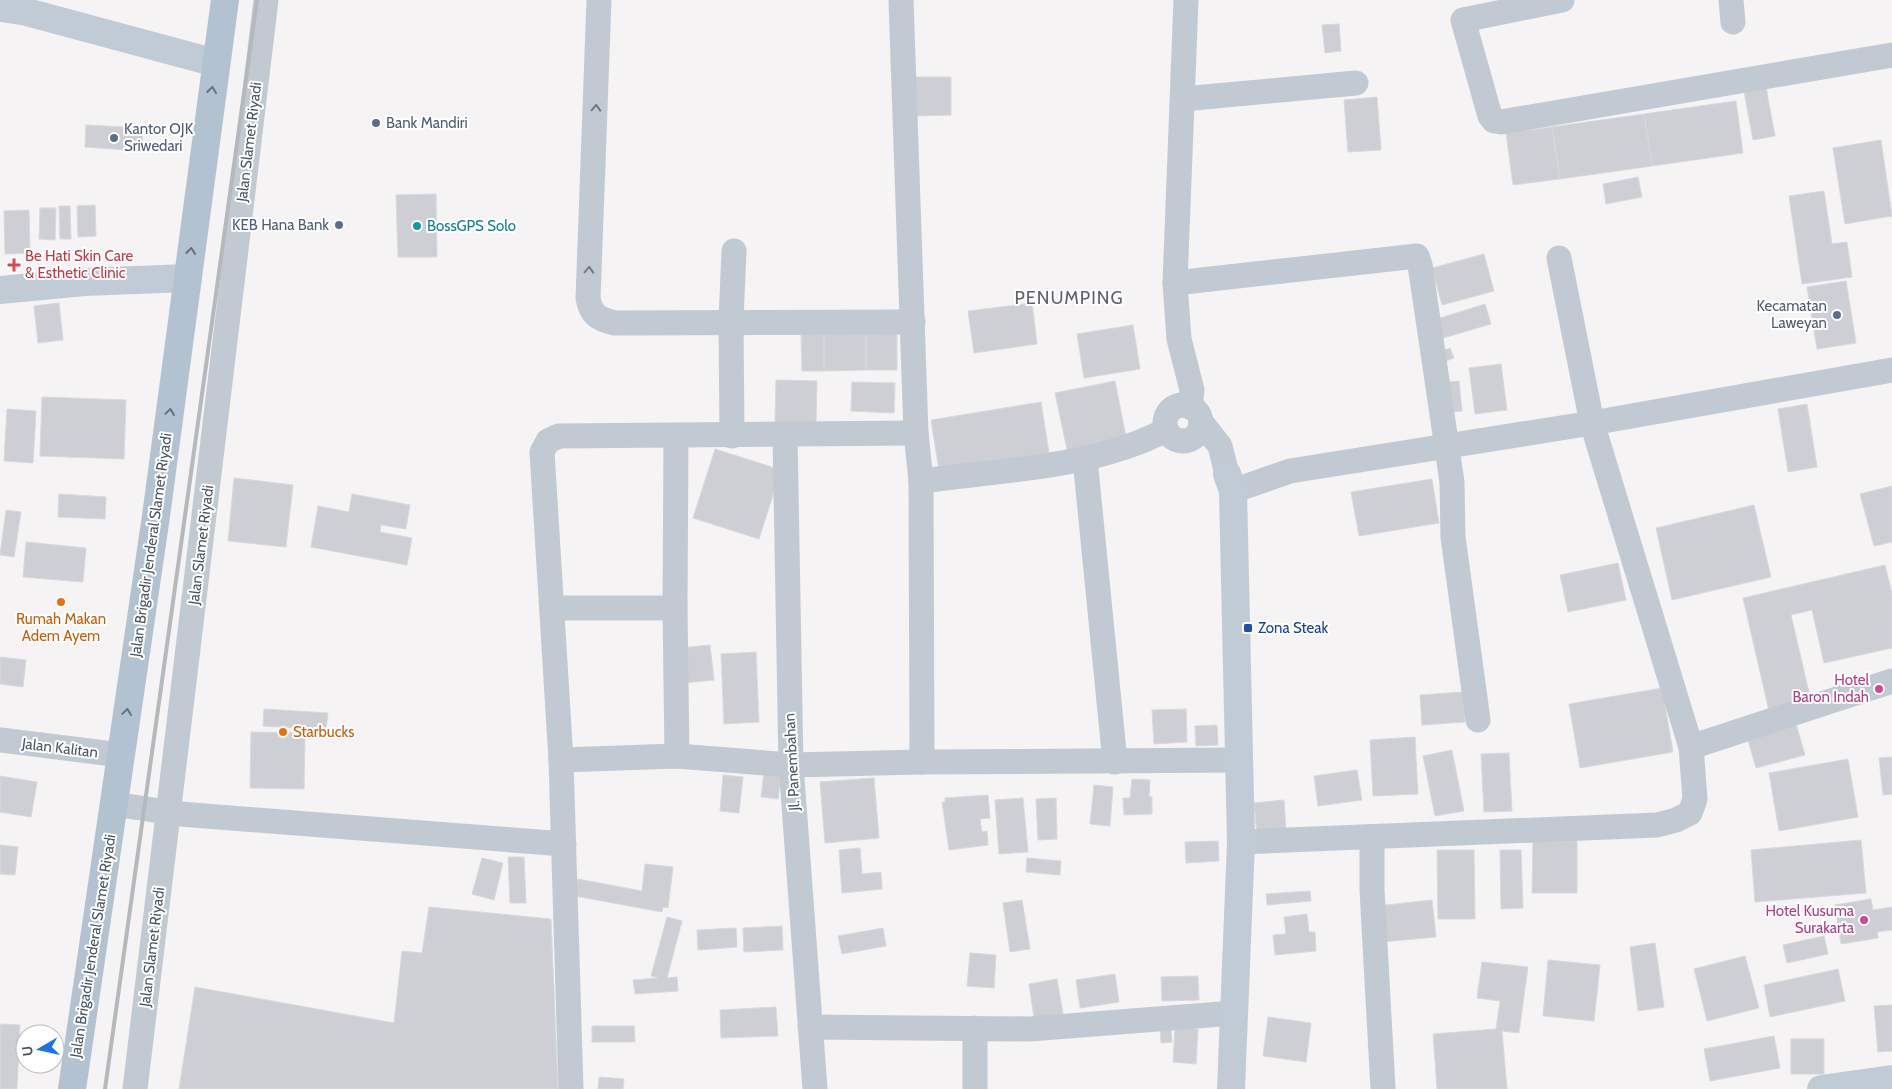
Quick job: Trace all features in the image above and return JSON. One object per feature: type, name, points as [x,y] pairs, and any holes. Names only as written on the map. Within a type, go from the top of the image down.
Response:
[{"type":"main road","name":"Jalan Brigadir Jenderal Slamet Riyadi","points":[[72,1089],[121,755],[225,0]]},
{"type":"main road","points":[[0,8],[23,11],[216,63]]},
{"type":"main road","points":[[0,290],[84,282],[188,278]]},
{"type":"main road","points":[[1230,483],[1240,760],[1241,842],[1231,1089]]},
{"type":"main road","points":[[1821,1089],[1892,1079]]},
{"type":"street","name":"Jalan Slamet Riyadi","points":[[135,1089],[266,0]]},
{"type":"street","points":[[599,0],[588,298],[590,309],[596,317],[615,323],[731,321],[913,322]]},
{"type":"street","points":[[901,0],[916,433],[921,481],[922,762]]},
{"type":"street","points":[[1186,0],[1175,283],[1179,338],[1192,390],[1190,418]]},
{"type":"street","points":[[1562,0],[1463,20],[1490,116],[1494,121],[1501,122],[1892,55]]},
{"type":"street","points":[[1183,99],[1356,83]]},
{"type":"street","points":[[732,436],[731,321],[734,251]]},
{"type":"street","points":[[1175,283],[1417,256],[1420,265],[1452,482],[1454,537],[1478,720]]},
{"type":"street","points":[[1241,842],[1657,825],[1676,820],[1690,813],[1695,798],[1691,748],[1592,423],[1559,258]]},
{"type":"street","points":[[921,481],[1085,459],[1128,448],[1166,430],[1165,419],[1190,418],[1220,446],[1230,483],[1290,471],[1592,423],[1892,370]]},
{"type":"street","points":[[571,1089],[564,844],[542,452],[548,441],[559,436],[916,433]]},
{"type":"street","name":"Jl. Panembahan","points":[[785,435],[791,765],[815,1089]]},
{"type":"street","points":[[676,436],[675,608],[677,756]]},
{"type":"street","points":[[1085,459],[1116,762]]},
{"type":"street","points":[[552,608],[675,608]]},
{"type":"street","points":[[1691,748],[1892,682]]},
{"type":"street","name":"Jalan Kalitan","points":[[0,740],[121,755]]},
{"type":"street","points":[[560,760],[677,756],[791,765],[922,762],[1240,760]]},
{"type":"street","points":[[114,804],[168,813],[564,844]]},
{"type":"street","points":[[1372,838],[1372,890],[1383,1089]]},
{"type":"street","points":[[810,1027],[1066,1027],[1234,1013]]},
{"type":"street","points":[[975,1028],[975,1089]]},
{"type":"building","points":[[1339,24],[1341,51],[1325,53],[1322,25]]},
{"type":"building","points":[[914,77],[951,77],[951,115],[914,116]]},
{"type":"building","points":[[1766,87],[1775,136],[1753,140],[1744,91]]},
{"type":"building","points":[[1377,97],[1381,150],[1348,152],[1344,100]]},
{"type":"building","points":[[1736,101],[1743,153],[1652,166],[1644,114]]},
{"type":"building","points":[[1644,114],[1652,166],[1560,179],[1552,127]]},
{"type":"building","name":"Kantor OJK Sriwedari","points":[[86,125],[143,128],[142,151],[85,147]]},
{"type":"building","points":[[1552,127],[1560,179],[1513,185],[1506,133]]},
{"type":"building","points":[[1881,140],[1892,216],[1845,224],[1833,148]]},
{"type":"building","points":[[1638,177],[1642,197],[1606,204],[1603,184]]},
{"type":"building","points":[[1824,191],[1832,244],[1847,242],[1852,277],[1802,284],[1789,196]]},
{"type":"building","name":"BossGPS Solo","points":[[436,194],[437,257],[398,257],[396,195]]},
{"type":"building","points":[[95,205],[96,236],[78,237],[77,206]]},
{"type":"building","points":[[59,206],[70,206],[71,239],[60,239]]},
{"type":"building","points":[[40,208],[56,208],[55,240],[39,239]]},
{"type":"building","points":[[29,210],[30,253],[5,254],[4,211]]},
{"type":"building","points":[[1484,254],[1494,291],[1442,305],[1432,268]]},
{"type":"building","points":[[1846,281],[1856,343],[1817,349],[1807,287]]},
{"type":"building","points":[[59,303],[63,340],[38,343],[34,306]]},
{"type":"building","points":[[1032,303],[1037,344],[974,353],[968,311]]},
{"type":"building","points":[[1485,304],[1491,324],[1440,339],[1434,320]]},
{"type":"building","points":[[1133,325],[1140,369],[1084,378],[1077,334]]},
{"type":"building","points":[[897,333],[897,370],[866,370],[866,334]]},
{"type":"building","points":[[801,334],[824,334],[824,371],[802,371]]},
{"type":"building","points":[[824,334],[866,334],[866,370],[824,371]]},
{"type":"building","points":[[1450,348],[1454,358],[1438,364],[1434,354]]},
{"type":"building","points":[[1501,364],[1507,410],[1475,414],[1469,368]]},
{"type":"building","points":[[776,380],[817,381],[816,424],[775,423]]},
{"type":"building","points":[[1115,381],[1127,442],[1068,454],[1055,393]]},
{"type":"building","points":[[1459,381],[1462,411],[1444,413],[1441,383]]},
{"type":"building","points":[[852,382],[895,383],[894,413],[851,411]]},
{"type":"building","points":[[42,397],[126,400],[124,459],[40,456]]},
{"type":"building","points":[[1041,402],[1049,453],[939,470],[931,420]]},
{"type":"building","points":[[1807,404],[1817,467],[1788,472],[1778,409]]},
{"type":"building","points":[[7,409],[36,411],[33,463],[4,461]]},
{"type":"building","points":[[715,449],[781,470],[759,539],[693,518]]},
{"type":"building","points":[[234,478],[293,485],[286,547],[228,541]]},
{"type":"building","points":[[1432,479],[1439,523],[1359,536],[1351,492]]},
{"type":"building","points":[[1892,486],[1892,542],[1874,546],[1860,494]]},
{"type":"building","points":[[59,494],[106,497],[105,519],[58,517]]},
{"type":"building","points":[[352,494],[410,505],[406,529],[381,525],[380,532],[412,538],[407,565],[311,547],[318,506],[349,512]]},
{"type":"building","points":[[1754,505],[1771,577],[1672,600],[1656,528]]},
{"type":"building","points":[[6,510],[21,512],[14,557],[0,555]]},
{"type":"building","points":[[26,542],[86,548],[83,582],[23,577]]},
{"type":"building","points":[[1618,563],[1626,600],[1568,612],[1560,575]]},
{"type":"building","points":[[1885,565],[1892,594],[1892,648],[1824,663],[1812,610],[1791,615],[1811,701],[1769,711],[1743,598]]},
{"type":"building","points":[[710,645],[714,680],[683,683],[680,648]]},
{"type":"building","points":[[756,652],[759,722],[724,724],[721,654]]},
{"type":"building","points":[[0,657],[26,660],[23,687],[0,684]]},
{"type":"building","points":[[1662,688],[1673,752],[1580,768],[1569,704]]},
{"type":"building","points":[[1463,692],[1465,722],[1422,725],[1420,695]]},
{"type":"building","points":[[264,709],[328,713],[326,730],[263,726]]},
{"type":"building","points":[[1186,709],[1187,742],[1154,744],[1152,710]]},
{"type":"building","points":[[1796,724],[1805,755],[1756,768],[1747,737]]},
{"type":"building","points":[[1217,725],[1218,745],[1196,746],[1195,726]]},
{"type":"building","points":[[251,732],[305,733],[304,789],[250,788]]},
{"type":"building","points":[[1415,737],[1418,794],[1373,796],[1370,740]]},
{"type":"building","points":[[1452,750],[1464,811],[1435,816],[1423,756]]},
{"type":"building","points":[[1509,753],[1512,811],[1484,812],[1481,754]]},
{"type":"building","points":[[1892,757],[1892,794],[1883,795],[1879,758]]},
{"type":"building","points":[[1848,759],[1858,817],[1779,831],[1769,773]]},
{"type":"building","points":[[1357,770],[1362,800],[1318,806],[1314,776]]},
{"type":"building","points":[[764,772],[781,774],[778,799],[761,797]]},
{"type":"building","points":[[723,775],[743,777],[739,813],[720,811]]},
{"type":"building","points":[[0,776],[37,782],[31,817],[0,812]]},
{"type":"building","points":[[874,778],[879,838],[825,843],[820,782]]},
{"type":"building","points":[[1132,779],[1150,780],[1149,797],[1152,797],[1152,814],[1124,815],[1123,798],[1130,798]]},
{"type":"building","points":[[1094,785],[1113,787],[1110,826],[1090,824]]},
{"type":"building","points":[[988,795],[990,818],[980,819],[982,832],[987,831],[988,845],[949,850],[942,802],[945,802],[945,798]]},
{"type":"building","points":[[1023,798],[1028,852],[999,854],[995,800]]},
{"type":"building","points":[[1056,798],[1057,839],[1038,840],[1036,799]]},
{"type":"building","points":[[1284,800],[1286,831],[1257,834],[1254,803]]},
{"type":"building","points":[[1861,840],[1866,893],[1755,902],[1751,850]]},
{"type":"building","points":[[1218,841],[1219,861],[1186,863],[1185,842]]},
{"type":"building","points":[[1533,841],[1577,841],[1577,893],[1532,893]]},
{"type":"building","points":[[0,845],[18,847],[15,875],[0,874]]},
{"type":"building","points":[[860,848],[862,874],[881,872],[882,889],[842,893],[839,850]]},
{"type":"building","points":[[1437,850],[1474,850],[1475,919],[1438,919]]},
{"type":"building","points":[[1500,850],[1521,850],[1523,908],[1501,909]]},
{"type":"building","points":[[508,857],[524,857],[526,903],[510,903]]},
{"type":"building","points":[[482,858],[503,863],[494,900],[472,894]]},
{"type":"building","points":[[1027,858],[1061,861],[1060,875],[1026,872]]},
{"type":"building","points":[[645,864],[673,867],[668,908],[663,907],[662,912],[575,896],[578,879],[642,891]]},
{"type":"building","points":[[1310,891],[1311,901],[1267,905],[1266,894]]},
{"type":"building","name":"Hotel Kusuma Surakarta","points":[[1871,899],[1873,910],[1892,907],[1892,930],[1877,932],[1878,938],[1841,944],[1835,905]]},
{"type":"building","points":[[1022,900],[1030,949],[1010,952],[1003,903]]},
{"type":"building","points":[[1432,900],[1436,937],[1381,942],[1377,906]]},
{"type":"building","points":[[429,907],[551,919],[558,1089],[179,1089],[195,987],[394,1023],[402,951],[422,953]]},
{"type":"building","points":[[1307,914],[1309,932],[1315,932],[1316,951],[1275,955],[1273,935],[1286,934],[1284,917]]},
{"type":"building","points":[[667,917],[682,921],[667,978],[677,977],[678,991],[635,994],[633,980],[658,978],[651,976]]},
{"type":"building","points":[[782,926],[783,950],[744,952],[743,928]]},
{"type":"building","points":[[736,928],[737,947],[698,950],[697,930]]},
{"type":"building","points":[[883,928],[886,946],[842,954],[838,936]]},
{"type":"building","points":[[1824,936],[1828,954],[1787,963],[1783,945]]},
{"type":"building","points":[[1655,943],[1664,1007],[1638,1011],[1630,947]]},
{"type":"building","points":[[970,953],[996,955],[994,988],[967,986]]},
{"type":"building","points":[[1745,956],[1759,1008],[1707,1021],[1694,969]]},
{"type":"building","points":[[1548,960],[1600,965],[1594,1021],[1543,1016]]},
{"type":"building","points":[[1482,962],[1528,967],[1519,1033],[1502,1031],[1507,1089],[1437,1089],[1433,1034],[1496,1029],[1500,1001],[1477,998]]},
{"type":"building","points":[[1838,969],[1845,1001],[1770,1017],[1764,985]]},
{"type":"building","points":[[1115,974],[1119,1002],[1080,1008],[1076,980]]},
{"type":"building","points":[[1198,976],[1199,1000],[1162,1001],[1161,977]]},
{"type":"building","points":[[1057,979],[1063,1014],[1034,1018],[1029,984]]},
{"type":"building","points":[[1892,1005],[1892,1051],[1878,1052],[1874,1006]]},
{"type":"building","points":[[776,1007],[778,1036],[721,1038],[720,1010]]},
{"type":"building","points":[[1268,1017],[1311,1023],[1306,1062],[1263,1056]]},
{"type":"building","points":[[0,1024],[15,1025],[15,1074],[18,1074],[17,1089],[0,1089]]},
{"type":"building","points":[[1171,1024],[1172,1042],[1161,1043],[1160,1025]]},
{"type":"building","points":[[592,1026],[634,1026],[635,1042],[592,1042]]},
{"type":"building","points":[[1175,1028],[1198,1029],[1196,1064],[1173,1062]]},
{"type":"building","points":[[1774,1036],[1780,1068],[1710,1081],[1704,1049]]},
{"type":"building","points":[[1791,1039],[1824,1039],[1824,1074],[1791,1074]]},
{"type":"building","points":[[599,1077],[624,1079],[623,1089],[598,1089]]},
{"type":"railway","points":[[105,1089],[257,0]]},
{"type":"place","name":"Bank Mandiri","points":[[376,123]]},
{"type":"place","name":"Kantor OJK Sriwedari","points":[[114,138]]},
{"type":"place","name":"KEB Hana Bank","points":[[339,225]]},
{"type":"place","name":"BossGPS Solo","points":[[417,226]]},
{"type":"place","name":"Be Hati Skin Care & Esthetic Clinic","points":[[14,265]]},
{"type":"place","name":"Kecamatan Laweyan","points":[[1837,315]]},
{"type":"place","name":"Rumah Makan Adem Ayem","points":[[61,602]]},
{"type":"place","name":"Zona Steak","points":[[1248,628]]},
{"type":"place","name":"Hotel Baron Indah","points":[[1879,689]]},
{"type":"place","name":"Starbucks","points":[[283,732]]},
{"type":"place","name":"Hotel Kusuma Surakarta","points":[[1864,920]]},
{"type":"district","name":"PENUMPING","points":[[1069,298]]}]
